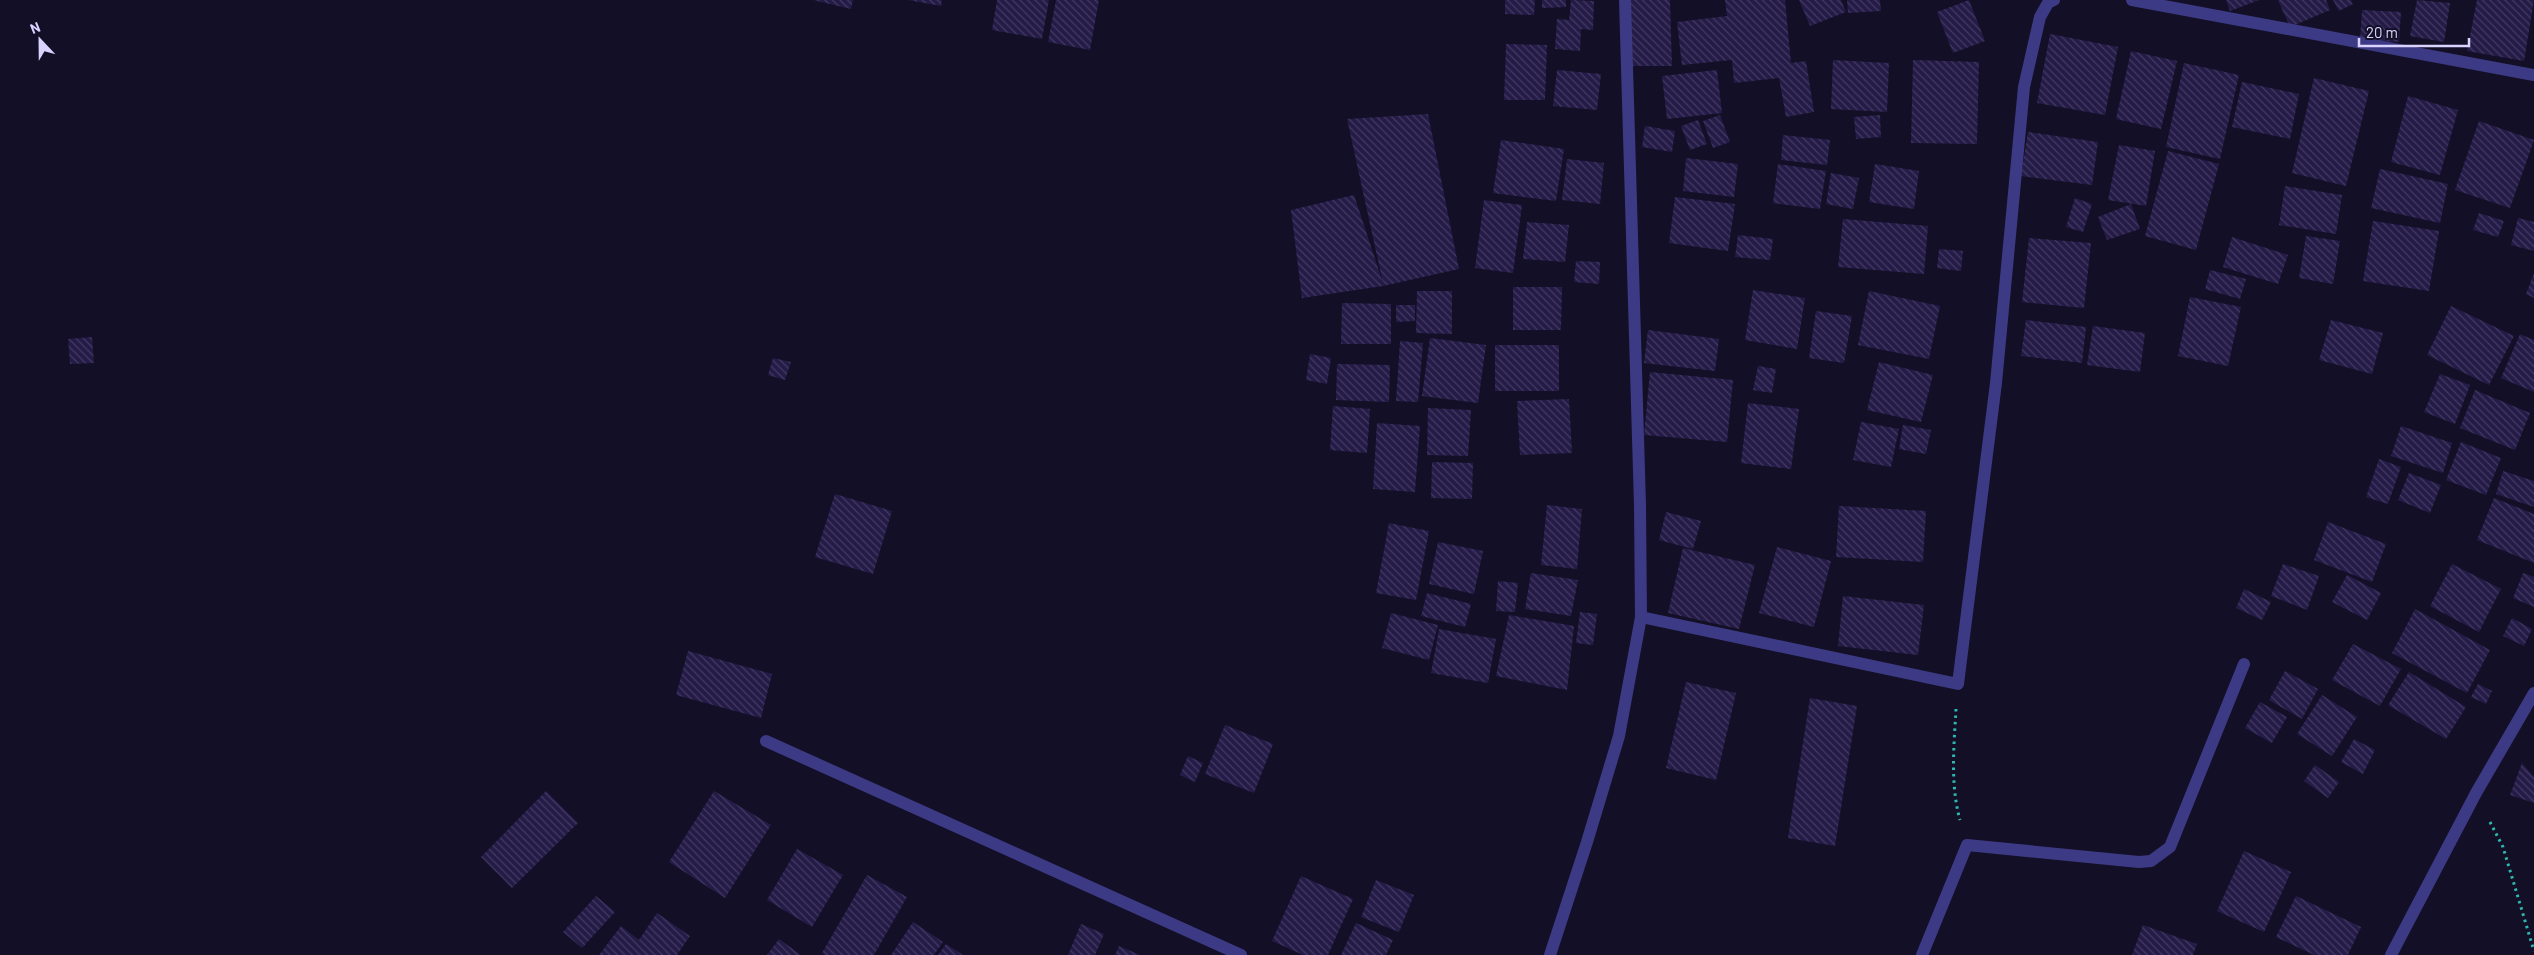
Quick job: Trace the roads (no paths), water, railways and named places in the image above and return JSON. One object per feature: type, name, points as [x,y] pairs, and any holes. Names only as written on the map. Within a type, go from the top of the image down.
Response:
[{"type":"street","points":[[1550,955],[1587,842],[1618,736],[1641,617],[1640,505],[1625,0]]},
{"type":"street","points":[[1641,617],[1958,684],[1996,383],[2024,87],[2040,17],[2048,3],[2054,0]]},
{"type":"street","points":[[2132,0],[2187,5],[2534,75]]},
{"type":"street","points":[[1922,955],[1966,845],[2138,862],[2151,861],[2170,847],[2244,664]]},
{"type":"street","points":[[2391,955],[2476,793],[2534,693]]},
{"type":"street","points":[[766,741],[1241,955]]}]
